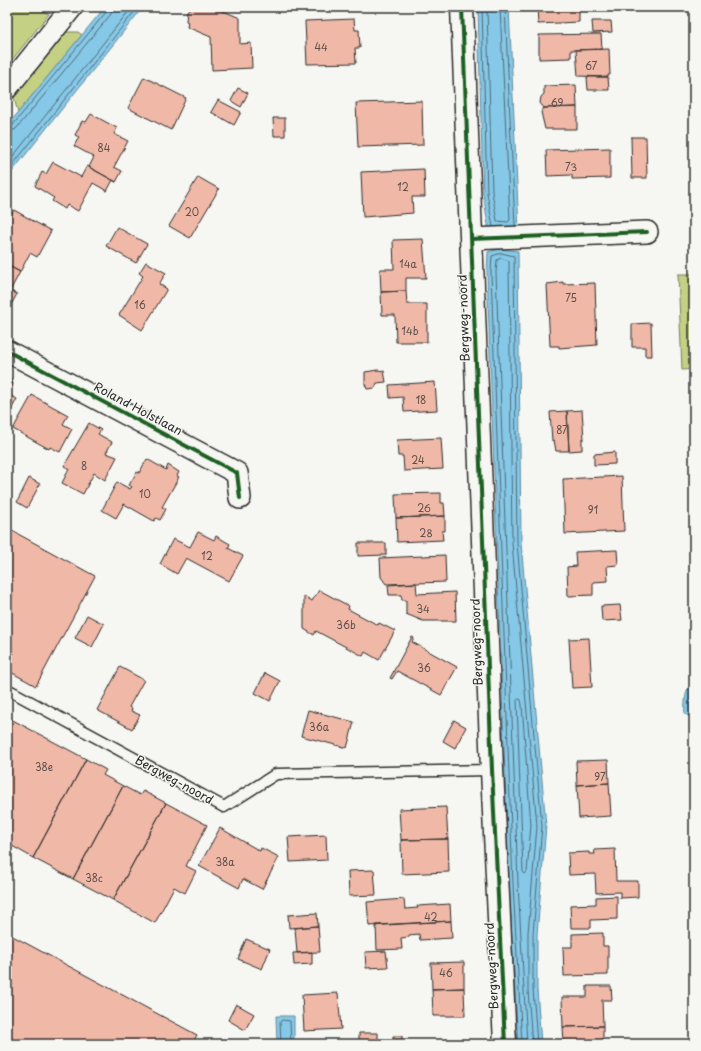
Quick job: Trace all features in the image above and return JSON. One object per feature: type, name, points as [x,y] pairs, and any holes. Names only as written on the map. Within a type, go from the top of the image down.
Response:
[{"type":"street","points":[[7,88],[72,7]]},
{"type":"street","name":"Bergweg-noord","points":[[462,7],[478,239],[492,770],[506,1044]]},
{"type":"street","points":[[478,239],[647,232]]},
{"type":"street","name":"Roland Holstlaan","points":[[7,351],[238,473],[240,498]]},
{"type":"lane","name":"Bergweg-noord","points":[[7,689],[224,807],[276,774],[492,770]]},
{"type":"green space","points":[[7,7],[35,7],[49,14],[7,66]]},
{"type":"green space","points":[[62,32],[78,32],[82,35],[18,113],[13,94]]},
{"type":"green space","points":[[678,274],[694,274],[694,369],[682,370]]},
{"type":"water","points":[[105,7],[143,7],[7,178],[7,126]]},
{"type":"water","points":[[478,7],[509,7],[519,231],[489,231],[483,193]]},
{"type":"water","points":[[500,249],[518,251],[521,543],[546,826],[537,934],[537,989],[541,1044],[518,1044],[509,885],[487,272],[488,252]]},
{"type":"water","points":[[694,687],[694,719],[685,714],[687,690]]},
{"type":"water","points":[[276,1016],[294,1016],[294,1044],[277,1044]]},
{"type":"building","points":[[191,7],[214,7],[240,18],[240,44],[251,43],[252,68],[212,70],[211,37],[187,27],[187,11]]},
{"type":"building","points":[[537,7],[579,7],[579,22],[538,24]]},
{"type":"building","points":[[354,19],[355,30],[359,30],[360,48],[355,48],[356,63],[307,64],[305,21]]},
{"type":"building","points":[[592,21],[611,21],[612,32],[593,33]]},
{"type":"building","points":[[601,34],[602,49],[571,50],[571,58],[539,59],[539,35]]},
{"type":"building","points":[[609,49],[610,75],[608,75],[608,77],[578,76],[576,50]]},
{"type":"building","points":[[144,77],[186,98],[171,130],[128,108]]},
{"type":"building","points":[[587,77],[608,77],[609,90],[588,90]]},
{"type":"building","points":[[576,85],[577,107],[544,108],[540,103],[541,97],[544,94],[544,86]]},
{"type":"building","points":[[238,88],[248,93],[241,107],[231,101]]},
{"type":"building","points":[[218,100],[241,112],[234,125],[211,112]]},
{"type":"building","points":[[422,101],[423,145],[358,147],[356,103]]},
{"type":"building","points":[[577,107],[577,129],[545,129],[541,112],[544,108]]},
{"type":"building","points":[[91,114],[117,128],[114,134],[128,141],[114,167],[122,171],[116,182],[89,167],[94,157],[74,146],[79,137],[75,135],[82,121],[86,122]]},
{"type":"building","points":[[273,118],[285,118],[285,136],[274,136]]},
{"type":"building","points":[[631,137],[646,137],[647,178],[632,178]]},
{"type":"building","points":[[610,148],[610,178],[572,179],[572,175],[547,176],[546,150]]},
{"type":"building","points":[[53,162],[81,177],[87,166],[113,180],[107,191],[93,183],[78,211],[67,205],[65,209],[52,201],[54,198],[35,186],[42,172],[46,174]]},
{"type":"building","points":[[424,169],[425,197],[412,197],[413,213],[363,217],[361,172]]},
{"type":"building","points":[[198,177],[219,189],[190,238],[169,226]]},
{"type":"building","points":[[14,210],[51,231],[37,257],[30,253],[20,272],[7,265],[7,246],[9,242],[7,241],[7,222]]},
{"type":"building","points":[[117,227],[147,244],[136,263],[106,246]]},
{"type":"building","points":[[423,239],[426,278],[406,278],[406,291],[381,292],[380,269],[394,269],[393,240]]},
{"type":"building","points":[[146,262],[166,273],[159,284],[167,289],[142,330],[119,315],[143,276],[139,273]]},
{"type":"building","points":[[7,265],[20,272],[10,291],[17,294],[7,312]]},
{"type":"building","points":[[563,282],[563,284],[595,283],[597,345],[559,348],[559,346],[550,346],[547,284]]},
{"type":"building","points":[[406,291],[407,304],[427,304],[427,342],[396,342],[395,315],[382,315],[381,292]]},
{"type":"building","points":[[651,323],[652,356],[645,356],[645,347],[632,347],[632,324]]},
{"type":"building","points":[[378,370],[384,371],[386,382],[377,383],[375,388],[367,389],[365,384],[365,372]]},
{"type":"building","points":[[7,376],[11,378],[13,385],[7,394]]},
{"type":"building","points":[[435,382],[437,410],[404,412],[403,397],[390,398],[389,385]]},
{"type":"building","points":[[7,394],[17,399],[7,417]]},
{"type":"building","points":[[32,395],[68,415],[63,424],[72,429],[60,452],[50,447],[49,449],[13,429]]},
{"type":"building","points":[[582,410],[584,439],[582,439],[582,450],[569,451],[567,411]]},
{"type":"building","points":[[567,411],[569,451],[556,451],[554,440],[552,441],[550,412]]},
{"type":"building","points":[[89,423],[101,430],[98,434],[112,442],[106,453],[117,457],[105,480],[94,473],[83,494],[62,483],[69,469],[64,466]]},
{"type":"building","points":[[441,438],[443,469],[404,471],[403,456],[398,456],[397,440]]},
{"type":"building","points":[[615,452],[615,464],[594,465],[594,454]]},
{"type":"building","points":[[147,459],[166,470],[168,465],[179,472],[177,476],[179,477],[162,507],[166,509],[160,520],[156,518],[154,521],[124,504],[116,518],[102,510],[117,482],[130,489],[132,487],[129,485],[137,472],[139,473]]},
{"type":"building","points":[[622,476],[624,531],[565,534],[563,479]]},
{"type":"building","points":[[29,478],[40,484],[27,508],[17,502]]},
{"type":"building","points":[[441,493],[441,503],[444,503],[445,516],[396,518],[395,494]]},
{"type":"building","points":[[445,516],[445,531],[442,531],[443,540],[397,542],[396,518]]},
{"type":"building","points":[[7,528],[95,576],[36,686],[7,670]]},
{"type":"building","points":[[198,532],[214,540],[216,536],[230,544],[228,548],[243,556],[229,581],[186,558],[177,574],[160,564],[173,539],[190,547]]},
{"type":"building","points":[[358,543],[386,543],[386,555],[358,556]]},
{"type":"building","points":[[617,550],[618,565],[607,566],[608,581],[593,582],[593,595],[568,596],[567,567],[576,566],[575,552]]},
{"type":"building","points":[[445,555],[446,582],[386,584],[381,577],[380,558]]},
{"type":"building","points":[[416,583],[417,594],[455,592],[456,621],[423,621],[406,614],[406,600],[402,600],[401,595],[389,595],[388,585]]},
{"type":"building","points":[[319,590],[349,606],[348,609],[378,625],[379,623],[395,631],[379,660],[365,652],[363,656],[316,631],[314,635],[304,629],[304,596],[312,601]]},
{"type":"building","points":[[620,605],[622,620],[602,621],[601,606]]},
{"type":"building","points":[[87,615],[104,624],[92,647],[75,638]]},
{"type":"building","points":[[412,637],[414,638],[412,642],[457,667],[441,695],[397,671],[392,679],[390,678]]},
{"type":"building","points":[[589,638],[592,687],[572,688],[569,639]]},
{"type":"building","points":[[120,667],[144,680],[129,707],[132,709],[131,711],[140,715],[132,729],[97,710]]},
{"type":"building","points":[[265,673],[280,681],[270,701],[255,693]]},
{"type":"building","points":[[308,710],[354,722],[347,748],[301,736]]},
{"type":"building","points":[[7,717],[86,759],[33,858],[7,843]]},
{"type":"building","points":[[454,720],[466,727],[455,748],[443,741]]},
{"type":"building","points":[[86,759],[106,770],[103,775],[123,786],[73,879],[33,858]]},
{"type":"building","points":[[608,760],[609,783],[577,785],[576,761]]},
{"type":"building","points":[[609,783],[611,816],[579,818],[577,785]]},
{"type":"building","points":[[123,786],[140,795],[143,791],[166,803],[113,900],[73,879]]},
{"type":"building","points":[[166,803],[207,825],[186,866],[196,871],[185,893],[174,887],[155,923],[113,900]]},
{"type":"building","points":[[446,807],[448,839],[401,840],[399,809]]},
{"type":"building","points":[[220,828],[260,851],[261,848],[279,857],[262,889],[243,879],[239,888],[199,866]]},
{"type":"building","points":[[326,835],[327,860],[290,862],[288,837]]},
{"type":"building","points":[[448,839],[449,872],[402,874],[401,840]]},
{"type":"building","points":[[615,849],[616,881],[638,881],[638,897],[620,898],[620,892],[596,893],[595,874],[569,875],[568,853],[589,852],[589,854],[595,854],[594,850]]},
{"type":"building","points":[[374,870],[376,895],[349,896],[348,871]]},
{"type":"building","points":[[617,896],[617,919],[591,920],[591,928],[571,928],[570,905],[596,904],[596,897]]},
{"type":"building","points":[[404,899],[405,909],[418,908],[417,906],[450,904],[451,921],[369,926],[367,902]]},
{"type":"building","points":[[317,913],[318,926],[289,928],[288,915]]},
{"type":"building","points":[[451,921],[452,938],[420,940],[419,934],[409,935],[409,937],[401,938],[402,949],[377,950],[376,925]]},
{"type":"building","points":[[318,926],[320,952],[297,953],[295,928]]},
{"type":"building","points":[[7,933],[197,1035],[192,1044],[7,1044]]},
{"type":"building","points":[[603,933],[603,946],[608,946],[608,975],[564,976],[563,947],[572,947],[572,934]]},
{"type":"building","points":[[246,939],[270,949],[262,969],[238,959]]},
{"type":"building","points":[[386,951],[388,967],[366,968],[365,952]]},
{"type":"building","points":[[312,952],[312,964],[294,965],[293,953]]},
{"type":"building","points":[[464,962],[464,988],[432,989],[431,963]]},
{"type":"building","points":[[587,986],[611,986],[612,1000],[602,1000],[603,1026],[563,1027],[562,997],[587,997]]},
{"type":"building","points":[[464,988],[465,1016],[433,1016],[432,989]]},
{"type":"building","points":[[338,993],[341,1029],[304,1031],[302,995]]},
{"type":"building","points":[[236,1004],[254,1014],[245,1030],[228,1020]]},
{"type":"building","points":[[603,1026],[603,1044],[564,1044],[563,1027]]},
{"type":"building","points":[[359,1033],[378,1033],[378,1044],[359,1044]]},
{"type":"building","points":[[393,1036],[402,1036],[402,1044],[393,1044]]},
{"type":"cycle path","points":[[462,7],[492,770],[505,1044]]},
{"type":"cycle path","points":[[471,239],[647,232]]},
{"type":"cycle path","points":[[7,351],[237,473],[240,498]]}]
